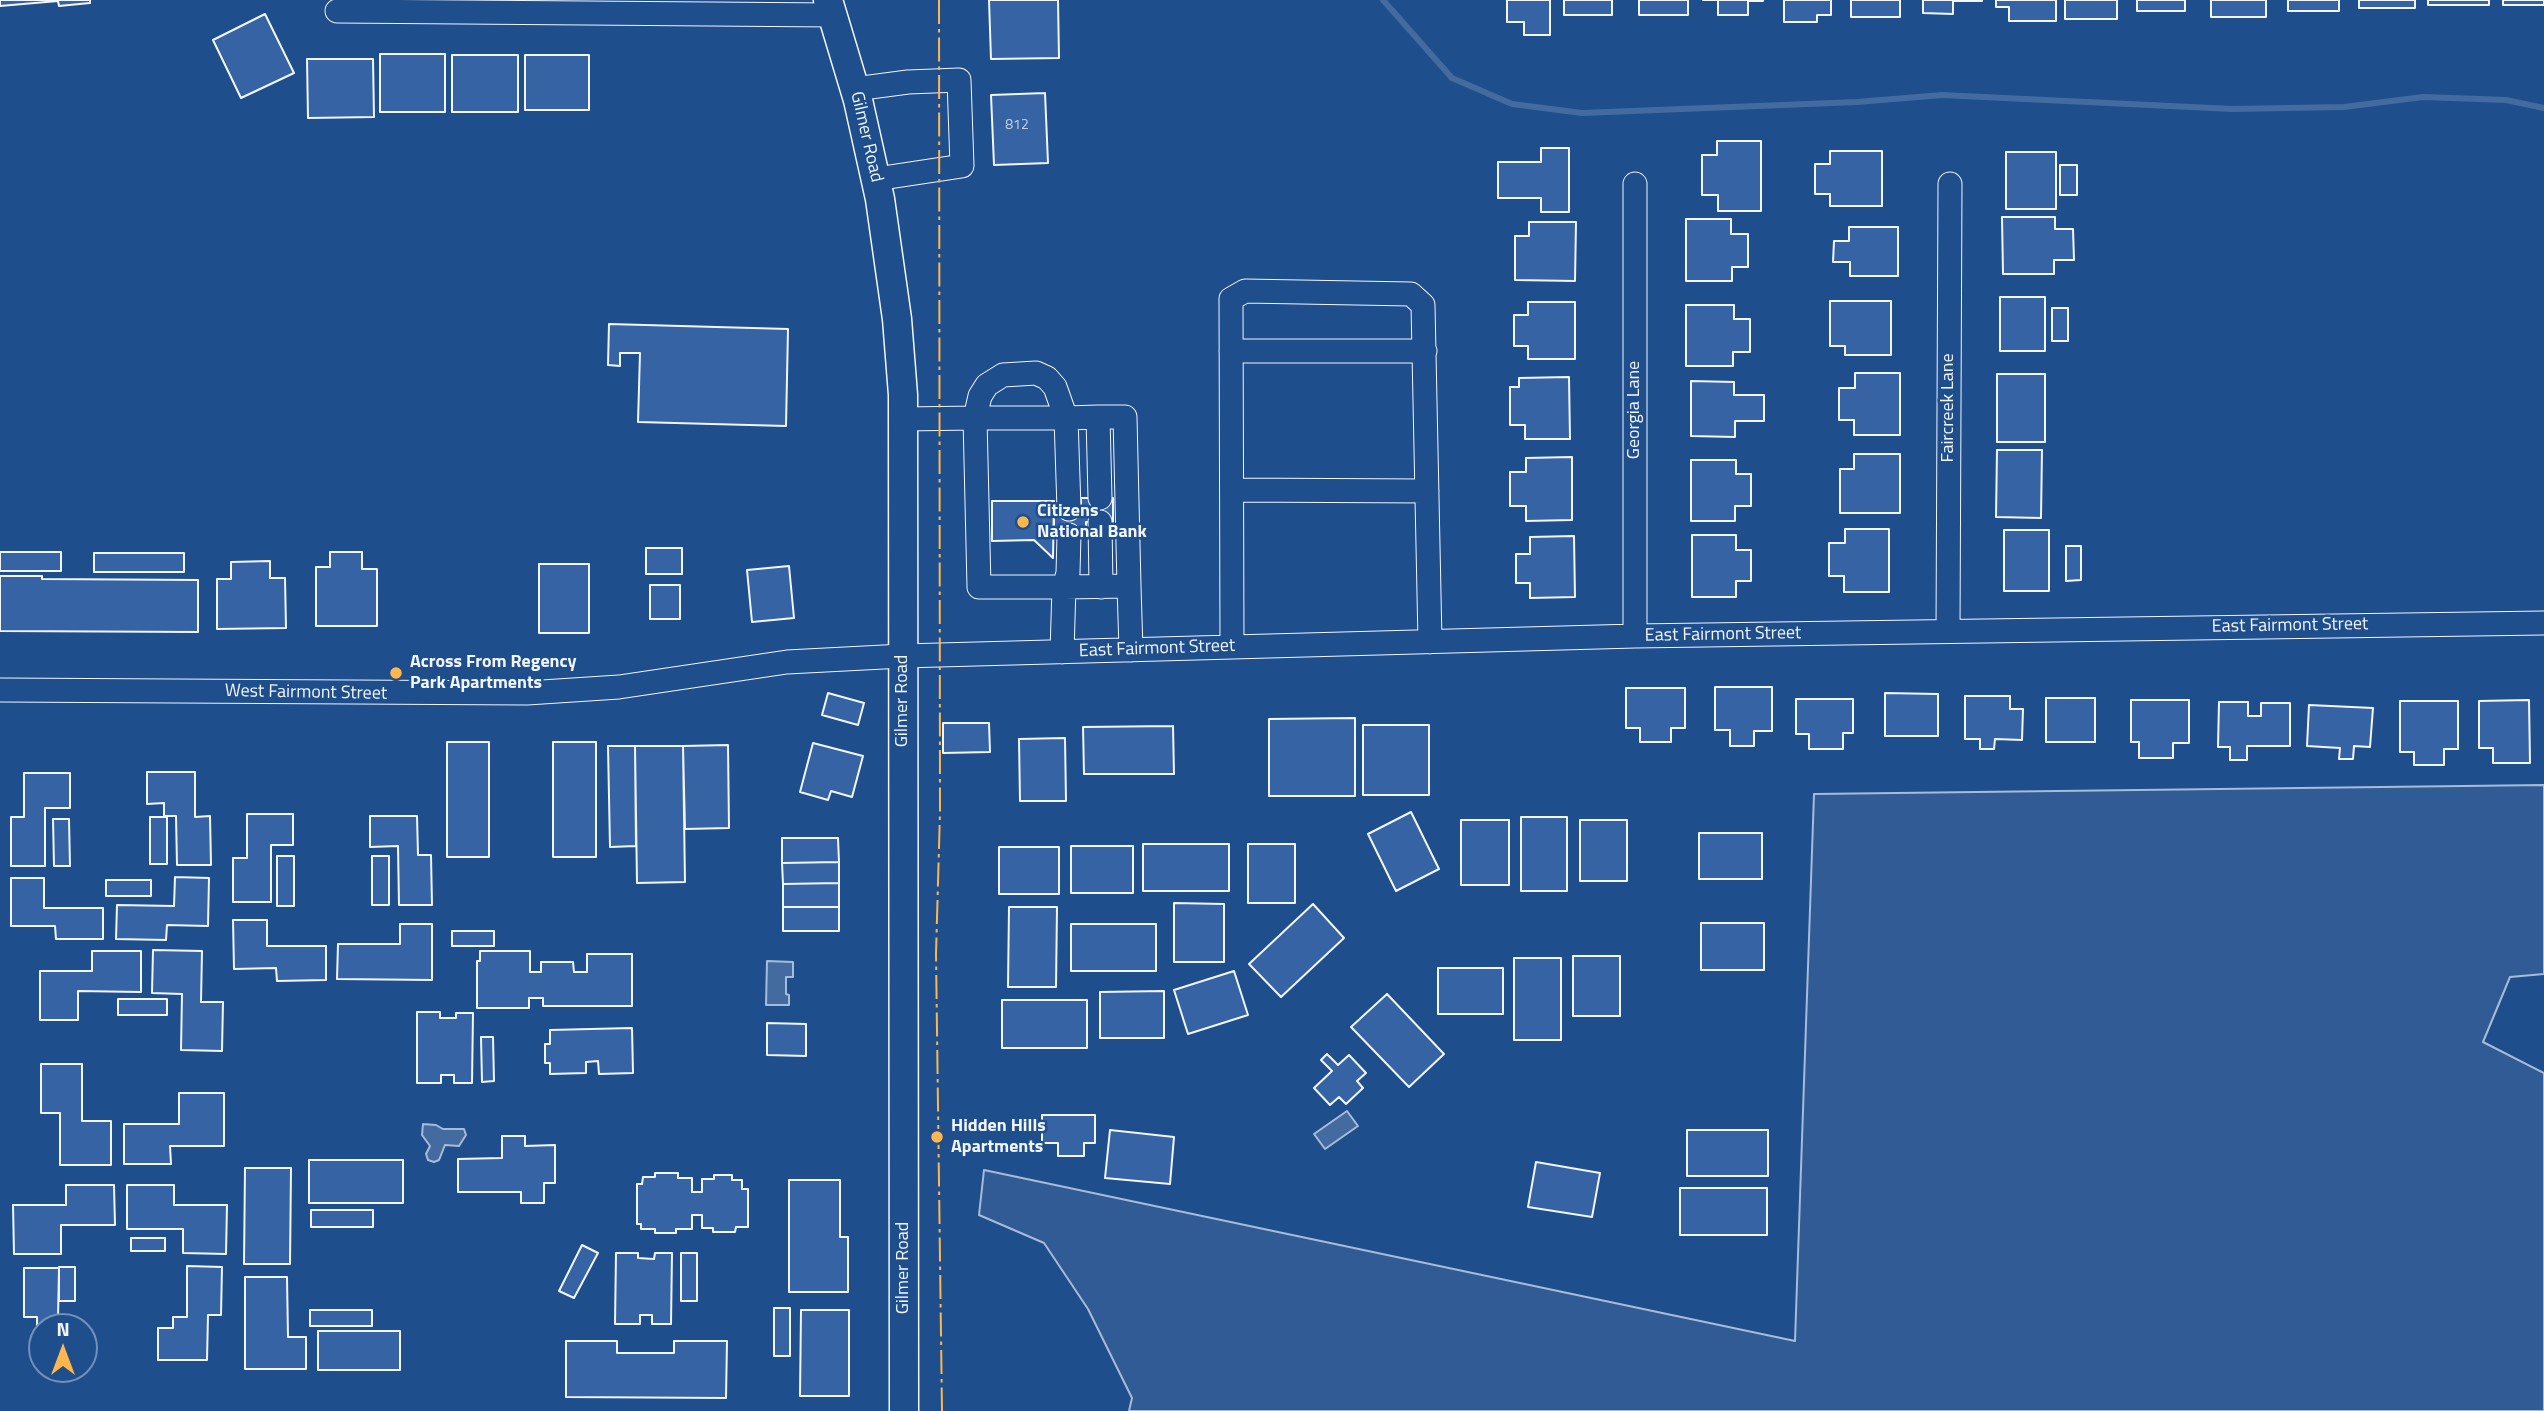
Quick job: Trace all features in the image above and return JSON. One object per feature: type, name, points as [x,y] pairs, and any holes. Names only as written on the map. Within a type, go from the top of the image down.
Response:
[{"type":"main road","name":"Gilmer Road","points":[[830,7],[855,89],[876,179],[897,319],[903,419],[904,1411]]},
{"type":"street","points":[[337,11],[830,7]]},
{"type":"street","points":[[855,89],[908,82],[959,80],[961,166],[876,179]]},
{"type":"street","name":"Georgia Lane","points":[[1635,184],[1635,636]]},
{"type":"street","name":"Faircreek Lane","points":[[1948,631],[1950,184]]},
{"type":"street","points":[[1232,647],[1231,299],[1245,291],[1411,294],[1423,305],[1430,642]]},
{"type":"street","points":[[1231,351],[1424,351]]},
{"type":"street","points":[[1069,509],[1066,418],[1055,387],[1047,378],[1036,373],[1003,375],[988,385],[980,396],[975,418],[979,587],[1129,586]]},
{"type":"street","points":[[1098,417],[1100,498]]},
{"type":"street","points":[[903,419],[1125,417],[1131,650]]},
{"type":"street","points":[[1231,490],[1427,491]]},
{"type":"street","points":[[1100,523],[1101,587]]},
{"type":"street","points":[[1062,652],[1069,535]]},
{"type":"street","name":"East Fairmont Street","points":[[903,656],[1635,636],[2544,623]]},
{"type":"street","name":"West Fairmont Street","points":[[0,690],[527,693],[619,687],[787,662],[903,656]]},
{"type":"shaded area","points":[[2544,785],[2544,974],[2510,977],[2483,1042],[2544,1073],[2544,1411],[1129,1411],[1132,1398],[1088,1309],[1044,1243],[979,1215],[984,1170],[1795,1341],[1814,794]]},
{"type":"shaded area","points":[[767,961],[793,962],[793,977],[786,977],[789,1005],[766,1005]]},
{"type":"shaded area","points":[[1347,1111],[1358,1126],[1325,1149],[1314,1134]]},
{"type":"shaded area","points":[[423,1124],[436,1125],[443,1129],[464,1129],[466,1135],[459,1146],[445,1145],[439,1160],[434,1162],[428,1160],[426,1154],[430,1146],[422,1135]]},
{"type":"building","points":[[0,0],[90,0],[90,3],[59,6],[58,1],[0,6]]},
{"type":"building","points":[[989,0],[1058,0],[1059,58],[991,59]]},
{"type":"building","points":[[1507,0],[1550,0],[1550,35],[1524,35],[1524,22],[1507,22]]},
{"type":"building","points":[[1564,0],[1612,0],[1612,15],[1564,15]]},
{"type":"building","points":[[1639,0],[1688,0],[1688,15],[1639,15]]},
{"type":"building","points":[[1718,0],[1763,1],[1748,1],[1748,15],[1718,15]]},
{"type":"building","points":[[1784,0],[1831,0],[1831,15],[1817,15],[1817,22],[1784,22]]},
{"type":"building","points":[[1851,0],[1900,0],[1900,17],[1851,17]]},
{"type":"building","points":[[1923,0],[1982,1],[1953,1],[1953,14],[1923,13]]},
{"type":"building","points":[[1996,0],[2056,0],[2056,21],[2009,21],[2009,7],[1996,7]]},
{"type":"building","points":[[2065,0],[2117,0],[2117,19],[2065,19]]},
{"type":"building","points":[[2137,0],[2185,0],[2185,11],[2137,11]]},
{"type":"building","points":[[2211,0],[2266,0],[2266,17],[2211,17]]},
{"type":"building","points":[[2288,0],[2339,0],[2339,11],[2288,11]]},
{"type":"building","points":[[2359,0],[2415,0],[2415,8],[2359,8]]},
{"type":"building","points":[[2428,0],[2489,0],[2489,5],[2428,5]]},
{"type":"building","points":[[2503,0],[2544,0],[2544,5],[2503,5]]},
{"type":"building","points":[[265,14],[294,73],[241,98],[213,40]]},
{"type":"building","points":[[380,54],[445,54],[445,112],[380,112]]},
{"type":"building","points":[[452,55],[518,55],[518,112],[452,112]]},
{"type":"building","points":[[525,55],[589,55],[589,110],[525,110]]},
{"type":"building","points":[[307,59],[373,59],[374,117],[308,118]]},
{"type":"building","points":[[1045,93],[1048,163],[994,165],[991,95]]},
{"type":"building","points":[[1717,141],[1761,141],[1761,211],[1718,211],[1718,195],[1702,195],[1702,155],[1717,155]]},
{"type":"building","points":[[1541,148],[1569,148],[1569,212],[1541,212],[1541,198],[1498,198],[1498,162],[1541,162]]},
{"type":"building","points":[[1830,151],[1882,151],[1882,206],[1830,206],[1830,194],[1815,194],[1815,164],[1830,164]]},
{"type":"building","points":[[2006,152],[2056,152],[2056,209],[2006,209]]},
{"type":"building","points":[[2060,165],[2077,165],[2077,195],[2060,195]]},
{"type":"building","points":[[2002,217],[2055,217],[2055,229],[2073,229],[2074,260],[2054,260],[2054,274],[2003,274]]},
{"type":"building","points":[[1686,219],[1731,219],[1731,234],[1748,234],[1748,267],[1732,267],[1732,281],[1686,281]]},
{"type":"building","points":[[1529,222],[1576,222],[1575,281],[1515,280],[1515,236],[1529,236]]},
{"type":"building","points":[[1849,227],[1898,227],[1898,276],[1850,276],[1850,262],[1833,262],[1834,241],[1849,241]]},
{"type":"building","points":[[2000,297],[2045,297],[2045,351],[2000,351]]},
{"type":"building","points":[[1830,301],[1891,301],[1891,355],[1845,355],[1845,346],[1830,346]]},
{"type":"building","points":[[1528,302],[1575,302],[1575,359],[1528,359],[1528,346],[1514,346],[1514,315],[1528,315]]},
{"type":"building","points":[[1686,305],[1734,305],[1734,319],[1750,319],[1750,352],[1733,352],[1733,366],[1686,366]]},
{"type":"building","points":[[2052,308],[2068,308],[2068,341],[2052,341]]},
{"type":"building","points":[[609,324],[788,329],[786,426],[638,422],[640,353],[620,353],[620,366],[608,365]]},
{"type":"building","points":[[1855,373],[1900,373],[1900,435],[1854,435],[1854,420],[1839,420],[1839,388],[1855,388]]},
{"type":"building","points":[[1997,374],[2045,374],[2045,442],[1997,442]]},
{"type":"building","points":[[1569,377],[1570,439],[1525,439],[1525,425],[1510,425],[1510,387],[1519,387],[1519,378]]},
{"type":"building","points":[[1691,381],[1734,382],[1734,395],[1764,395],[1764,421],[1735,421],[1735,437],[1691,436]]},
{"type":"building","points":[[1997,450],[2042,450],[2041,518],[1996,517]]},
{"type":"building","points":[[1854,454],[1900,454],[1900,513],[1840,513],[1840,469],[1854,469]]},
{"type":"building","points":[[1572,457],[1572,520],[1526,521],[1526,506],[1510,506],[1510,472],[1526,472],[1526,458]]},
{"type":"building","points":[[1691,460],[1736,460],[1736,474],[1751,474],[1751,506],[1735,506],[1735,521],[1691,521]]},
{"type":"building","points":[[1081,498],[1113,498],[1113,522],[1086,522],[1086,535],[1054,535],[1054,509],[1081,509]]},
{"type":"building","name":"Citizens National Bank","points":[[992,501],[1054,501],[1053,558],[1034,540],[992,541]]},
{"type":"building","points":[[1845,529],[1889,529],[1889,592],[1844,592],[1844,576],[1829,576],[1829,543],[1845,543]]},
{"type":"building","points":[[2004,530],[2049,530],[2049,591],[2004,591]]},
{"type":"building","points":[[1692,535],[1736,535],[1736,550],[1751,550],[1751,581],[1736,581],[1736,597],[1692,597]]},
{"type":"building","points":[[1574,536],[1575,597],[1530,598],[1530,583],[1516,583],[1516,554],[1530,554],[1530,537]]},
{"type":"building","points":[[2066,546],[2081,546],[2081,580],[2066,581]]},
{"type":"building","points":[[646,548],[682,548],[682,574],[646,574]]},
{"type":"building","points":[[0,552],[61,552],[61,571],[0,571]]},
{"type":"building","points":[[330,552],[362,552],[362,569],[377,569],[377,626],[316,626],[316,567],[330,567]]},
{"type":"building","points":[[94,553],[184,553],[184,572],[94,572]]},
{"type":"building","points":[[270,561],[270,578],[285,578],[286,628],[217,629],[217,579],[231,579],[231,562]]},
{"type":"building","points":[[539,564],[589,564],[589,633],[539,633]]},
{"type":"building","points":[[789,566],[794,618],[752,622],[747,570]]},
{"type":"building","points":[[0,576],[42,576],[42,579],[198,580],[198,632],[0,631]]},
{"type":"building","points":[[650,585],[680,585],[680,619],[650,619]]},
{"type":"building","points":[[1715,687],[1772,687],[1772,731],[1754,731],[1754,746],[1730,746],[1730,730],[1715,730]]},
{"type":"building","points":[[1626,688],[1685,688],[1685,728],[1671,728],[1671,742],[1640,742],[1640,728],[1626,728]]},
{"type":"building","points":[[828,693],[864,703],[858,725],[822,715]]},
{"type":"building","points":[[1885,693],[1938,694],[1938,736],[1885,736]]},
{"type":"building","points":[[1965,696],[2010,696],[2010,709],[2023,709],[2022,740],[1995,739],[1994,749],[1980,749],[1980,739],[1965,739]]},
{"type":"building","points":[[2046,698],[2095,698],[2095,742],[2046,742]]},
{"type":"building","points":[[1796,699],[1853,699],[1853,733],[1843,733],[1843,749],[1809,749],[1809,734],[1796,734]]},
{"type":"building","points":[[2131,700],[2189,700],[2189,743],[2173,743],[2173,758],[2139,758],[2139,742],[2131,742]]},
{"type":"building","points":[[2529,700],[2530,763],[2493,763],[2493,748],[2479,748],[2479,701]]},
{"type":"building","points":[[2400,701],[2458,701],[2458,749],[2444,749],[2444,765],[2414,765],[2414,752],[2400,752]]},
{"type":"building","points":[[2219,702],[2248,702],[2248,716],[2261,716],[2261,703],[2290,703],[2290,746],[2247,746],[2247,760],[2230,760],[2230,747],[2218,747]]},
{"type":"building","points":[[2309,705],[2373,708],[2370,747],[2354,746],[2353,759],[2339,759],[2340,748],[2307,746]]},
{"type":"building","points":[[1355,718],[1355,796],[1269,796],[1269,719]]},
{"type":"building","points":[[943,723],[989,723],[990,752],[943,753]]},
{"type":"building","points":[[1363,725],[1429,725],[1429,795],[1363,795]]},
{"type":"building","points":[[1173,726],[1174,774],[1084,774],[1083,727]]},
{"type":"building","points":[[1065,738],[1066,801],[1020,801],[1019,739]]},
{"type":"building","points":[[447,742],[489,742],[489,857],[447,857]]},
{"type":"building","points":[[553,742],[596,742],[596,857],[553,857]]},
{"type":"building","points":[[813,743],[863,756],[852,797],[831,791],[828,800],[800,792]]},
{"type":"building","points":[[728,745],[729,828],[685,829],[683,746]]},
{"type":"building","points":[[608,746],[635,746],[636,846],[610,847]]},
{"type":"building","points":[[635,746],[683,746],[685,882],[637,883]]},
{"type":"building","points":[[147,772],[195,772],[195,817],[210,816],[211,865],[177,865],[176,816],[164,816],[164,803],[147,804]]},
{"type":"building","points":[[24,773],[70,773],[70,808],[45,808],[45,866],[11,866],[11,817],[24,817]]},
{"type":"building","points":[[1411,812],[1439,869],[1396,891],[1368,834]]},
{"type":"building","points":[[247,814],[293,814],[293,845],[271,845],[271,902],[233,902],[233,858],[247,858]]},
{"type":"building","points":[[370,816],[417,816],[418,855],[431,855],[432,905],[399,905],[398,846],[370,847]]},
{"type":"building","points":[[150,817],[167,817],[167,864],[150,864]]},
{"type":"building","points":[[1521,817],[1567,817],[1567,891],[1521,891]]},
{"type":"building","points":[[53,819],[69,819],[70,866],[54,866]]},
{"type":"building","points":[[1461,820],[1509,820],[1509,885],[1461,885]]},
{"type":"building","points":[[1580,820],[1627,820],[1627,881],[1580,881]]},
{"type":"building","points":[[1699,833],[1762,833],[1762,879],[1699,879]]},
{"type":"building","points":[[782,838],[838,838],[839,862],[782,863]]},
{"type":"building","points":[[1143,844],[1229,844],[1229,891],[1143,891]]},
{"type":"building","points":[[1248,844],[1295,844],[1295,903],[1248,903]]},
{"type":"building","points":[[1071,846],[1133,846],[1133,893],[1071,893]]},
{"type":"building","points":[[999,847],[1059,847],[1059,894],[999,894]]},
{"type":"building","points":[[277,856],[294,856],[294,906],[277,906]]},
{"type":"building","points":[[372,856],[389,856],[389,905],[372,905]]},
{"type":"building","points":[[839,862],[839,883],[783,884],[782,863]]},
{"type":"building","points":[[175,877],[209,878],[208,926],[167,925],[166,940],[116,939],[117,905],[174,906]]},
{"type":"building","points":[[11,878],[44,878],[44,908],[103,908],[103,939],[56,939],[55,926],[11,926]]},
{"type":"building","points":[[106,880],[151,880],[151,896],[106,896]]},
{"type":"building","points":[[839,883],[839,907],[783,907],[783,884]]},
{"type":"building","points":[[1174,903],[1224,904],[1224,962],[1174,962]]},
{"type":"building","points":[[1313,904],[1344,938],[1281,997],[1249,964]]},
{"type":"building","points":[[783,907],[839,907],[839,931],[783,931]]},
{"type":"building","points":[[1009,907],[1057,907],[1056,987],[1008,987]]},
{"type":"building","points":[[233,920],[267,920],[267,946],[326,946],[326,980],[277,981],[276,968],[234,969]]},
{"type":"building","points":[[1701,923],[1764,923],[1764,970],[1701,970]]},
{"type":"building","points":[[400,924],[432,924],[432,980],[337,979],[338,944],[400,944]]},
{"type":"building","points":[[1071,924],[1156,924],[1156,971],[1071,971]]},
{"type":"building","points":[[452,931],[494,931],[494,946],[452,946]]},
{"type":"building","points":[[153,950],[202,951],[201,1002],[223,1002],[222,1051],[181,1050],[182,994],[152,993]]},
{"type":"building","points":[[92,951],[141,951],[141,992],[78,991],[78,1020],[40,1020],[40,971],[92,971]]},
{"type":"building","points":[[480,951],[530,951],[530,972],[541,972],[541,962],[573,962],[574,972],[587,972],[587,954],[632,954],[632,1006],[543,1006],[543,998],[529,998],[529,1008],[477,1008],[477,961],[480,961]]},
{"type":"building","points":[[1573,956],[1620,956],[1620,1016],[1573,1016]]},
{"type":"building","points":[[1514,958],[1561,958],[1561,1040],[1514,1040]]},
{"type":"building","points":[[1438,968],[1503,968],[1503,1014],[1438,1014]]},
{"type":"building","points":[[1234,971],[1248,1015],[1188,1034],[1174,990]]},
{"type":"building","points":[[1164,991],[1164,1038],[1100,1038],[1100,992]]},
{"type":"building","points":[[1387,994],[1444,1054],[1409,1087],[1351,1027]]},
{"type":"building","points":[[118,999],[167,999],[167,1015],[118,1015]]},
{"type":"building","points":[[1002,1000],[1087,1000],[1087,1048],[1002,1048]]},
{"type":"building","points":[[417,1012],[440,1012],[440,1018],[456,1018],[456,1013],[473,1013],[472,1083],[454,1083],[454,1075],[441,1075],[441,1083],[417,1083]]},
{"type":"building","points":[[767,1023],[806,1024],[806,1056],[767,1055]]},
{"type":"building","points":[[632,1028],[633,1073],[599,1074],[598,1061],[586,1062],[586,1073],[550,1074],[550,1063],[545,1063],[545,1044],[550,1044],[550,1030]]},
{"type":"building","points":[[481,1037],[493,1037],[494,1081],[482,1082]]},
{"type":"building","points":[[1327,1054],[1338,1065],[1349,1055],[1366,1073],[1357,1081],[1363,1088],[1346,1104],[1339,1097],[1330,1105],[1314,1088],[1332,1071],[1321,1060]]},
{"type":"building","points":[[41,1064],[82,1064],[82,1121],[111,1121],[111,1165],[60,1165],[60,1113],[41,1113]]},
{"type":"building","points":[[179,1093],[224,1093],[224,1146],[170,1146],[171,1164],[124,1164],[124,1124],[179,1124]]},
{"type":"building","points":[[1042,1115],[1095,1115],[1095,1143],[1084,1143],[1084,1156],[1058,1156],[1058,1143],[1042,1143]]},
{"type":"building","points":[[1110,1130],[1174,1137],[1170,1184],[1105,1178]]},
{"type":"building","points":[[1687,1130],[1768,1130],[1768,1176],[1687,1176]]},
{"type":"building","points":[[502,1136],[525,1136],[525,1146],[555,1145],[555,1183],[544,1183],[544,1203],[521,1203],[521,1192],[458,1192],[458,1159],[502,1158]]},
{"type":"building","points":[[309,1160],[403,1160],[403,1203],[309,1203]]},
{"type":"building","points":[[1536,1162],[1600,1173],[1592,1217],[1528,1207]]},
{"type":"building","points":[[245,1168],[291,1168],[290,1264],[244,1264]]},
{"type":"building","points":[[655,1173],[678,1173],[678,1178],[692,1178],[692,1192],[702,1192],[702,1179],[714,1179],[714,1175],[732,1175],[732,1180],[742,1180],[742,1189],[748,1189],[748,1227],[736,1227],[735,1232],[713,1232],[713,1228],[702,1228],[702,1215],[692,1215],[692,1229],[676,1229],[676,1233],[655,1233],[655,1229],[641,1229],[641,1224],[637,1224],[637,1184],[642,1184],[643,1177],[655,1177]]},
{"type":"building","points":[[789,1180],[840,1180],[840,1237],[848,1237],[848,1292],[789,1292]]},
{"type":"building","points":[[66,1185],[114,1185],[115,1225],[61,1225],[61,1254],[14,1254],[13,1205],[66,1205]]},
{"type":"building","points":[[127,1185],[174,1185],[174,1205],[227,1205],[226,1254],[183,1253],[183,1229],[127,1229]]},
{"type":"building","points":[[1680,1188],[1767,1188],[1767,1235],[1680,1235]]},
{"type":"building","points":[[311,1210],[373,1210],[373,1227],[311,1227]]},
{"type":"building","points":[[131,1238],[165,1238],[165,1251],[131,1251]]},
{"type":"building","points":[[582,1245],[598,1253],[574,1298],[559,1291]]},
{"type":"building","points":[[616,1253],[638,1253],[638,1258],[654,1259],[655,1253],[672,1253],[671,1324],[652,1324],[652,1315],[640,1315],[640,1324],[615,1324]]},
{"type":"building","points":[[681,1253],[697,1253],[697,1301],[681,1301]]},
{"type":"building","points":[[187,1266],[222,1267],[221,1315],[208,1315],[207,1360],[158,1360],[158,1328],[173,1328],[173,1317],[187,1317]]},
{"type":"building","points":[[59,1267],[75,1267],[75,1301],[59,1301]]},
{"type":"building","points":[[24,1268],[59,1268],[58,1313],[28,1313],[28,1317],[24,1317]]},
{"type":"building","points":[[245,1277],[287,1277],[288,1337],[306,1337],[306,1369],[245,1369]]},
{"type":"building","points":[[774,1308],[790,1308],[790,1356],[774,1356]]},
{"type":"building","points":[[310,1310],[372,1310],[372,1326],[310,1326]]},
{"type":"building","points":[[801,1310],[849,1310],[849,1396],[800,1396]]},
{"type":"building","points":[[318,1331],[400,1331],[400,1370],[318,1370]]},
{"type":"building","points":[[566,1341],[617,1341],[617,1353],[674,1353],[674,1341],[727,1341],[726,1398],[566,1397]]},
{"type":"waterway","points":[[1383,0],[1452,78],[1512,104],[1582,113],[1857,102],[1942,95],[2232,109],[2344,107],[2423,97],[2506,100],[2544,108]]},
{"type":"power","points":[[939,0],[940,812],[936,954],[942,1411]]},
{"type":"place","name":"Citizens National Bank","points":[[1023,522]]},
{"type":"place","name":"Across From Regency Park Apartments","points":[[396,673]]},
{"type":"place","name":"Hidden Hills Apartments","points":[[937,1137]]}]
